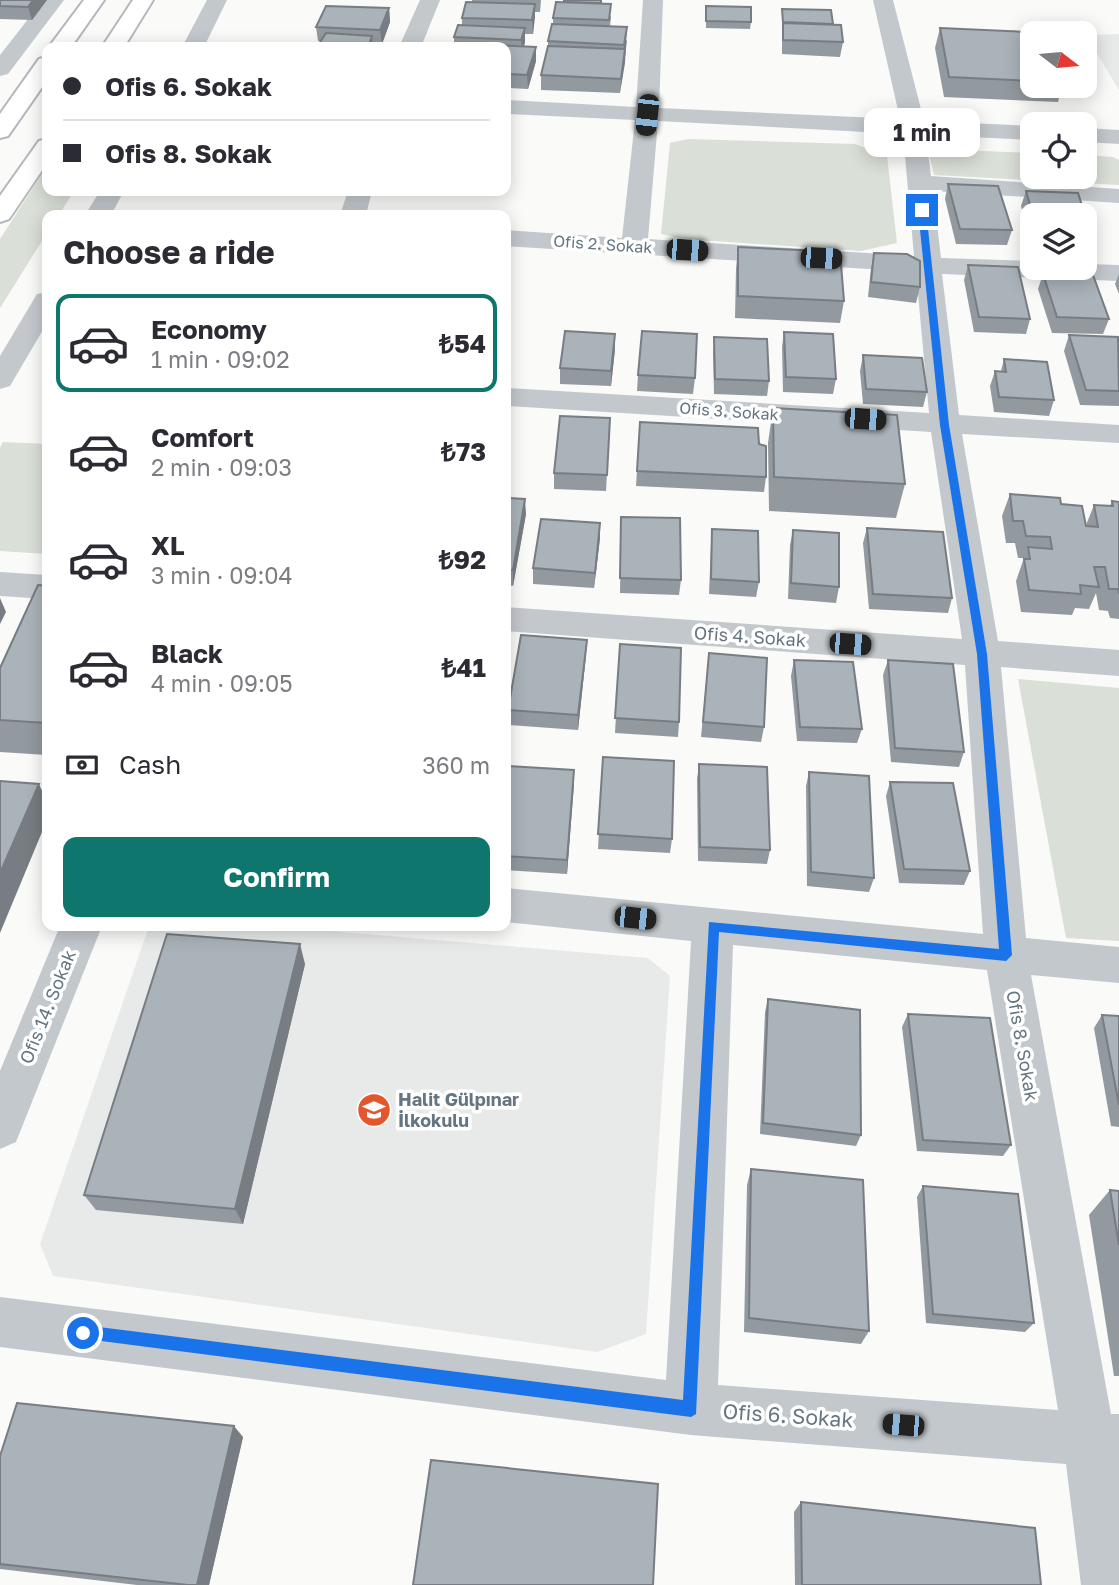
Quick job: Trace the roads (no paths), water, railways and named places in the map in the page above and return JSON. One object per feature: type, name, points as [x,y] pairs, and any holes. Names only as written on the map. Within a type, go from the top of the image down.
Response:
[{"type":"highway","points":[[64,42],[94,0]]},
{"type":"highway","points":[[116,42],[143,0]]},
{"type":"highway","points":[[0,131],[40,85]]},
{"type":"highway","points":[[0,214],[42,153]]},
{"type":"street","points":[[0,69],[54,0]]},
{"type":"street","points":[[196,42],[218,0]]},
{"type":"street","points":[[412,42],[430,0]]},
{"type":"street","points":[[634,246],[647,115],[653,0]]},
{"type":"street","name":"Ofis 8. Sokak","points":[[883,0],[914,129],[945,425],[982,654],[1006,955],[1104,1440],[1110,1585]]},
{"type":"street","points":[[0,84],[40,85]]},
{"type":"street","points":[[511,107],[1020,133]]},
{"type":"street","points":[[1097,136],[1119,137]]},
{"type":"street","points":[[919,183],[1119,196]]},
{"type":"street","name":"Ofis 2. Sokak","points":[[511,238],[928,265],[1119,273]]},
{"type":"street","points":[[0,380],[42,309]]},
{"type":"street","name":"Ofis 3. Sokak","points":[[511,397],[1119,435]]},
{"type":"street","points":[[0,584],[42,587]]},
{"type":"street","name":"Ofis 4. Sokak","points":[[511,620],[1119,663]]},
{"type":"street","points":[[511,906],[1119,965]]},
{"type":"street","points":[[691,1409],[713,926]]},
{"type":"street","name":"Ofis 14. Sokak","points":[[0,1127],[79,931]]},
{"type":"street","name":"Ofis 6. Sokak","points":[[0,1322],[691,1409],[1104,1440]]},
{"type":"place","name":"Halit Gülpınar İlkokulu","points":[[374,1110]]}]
